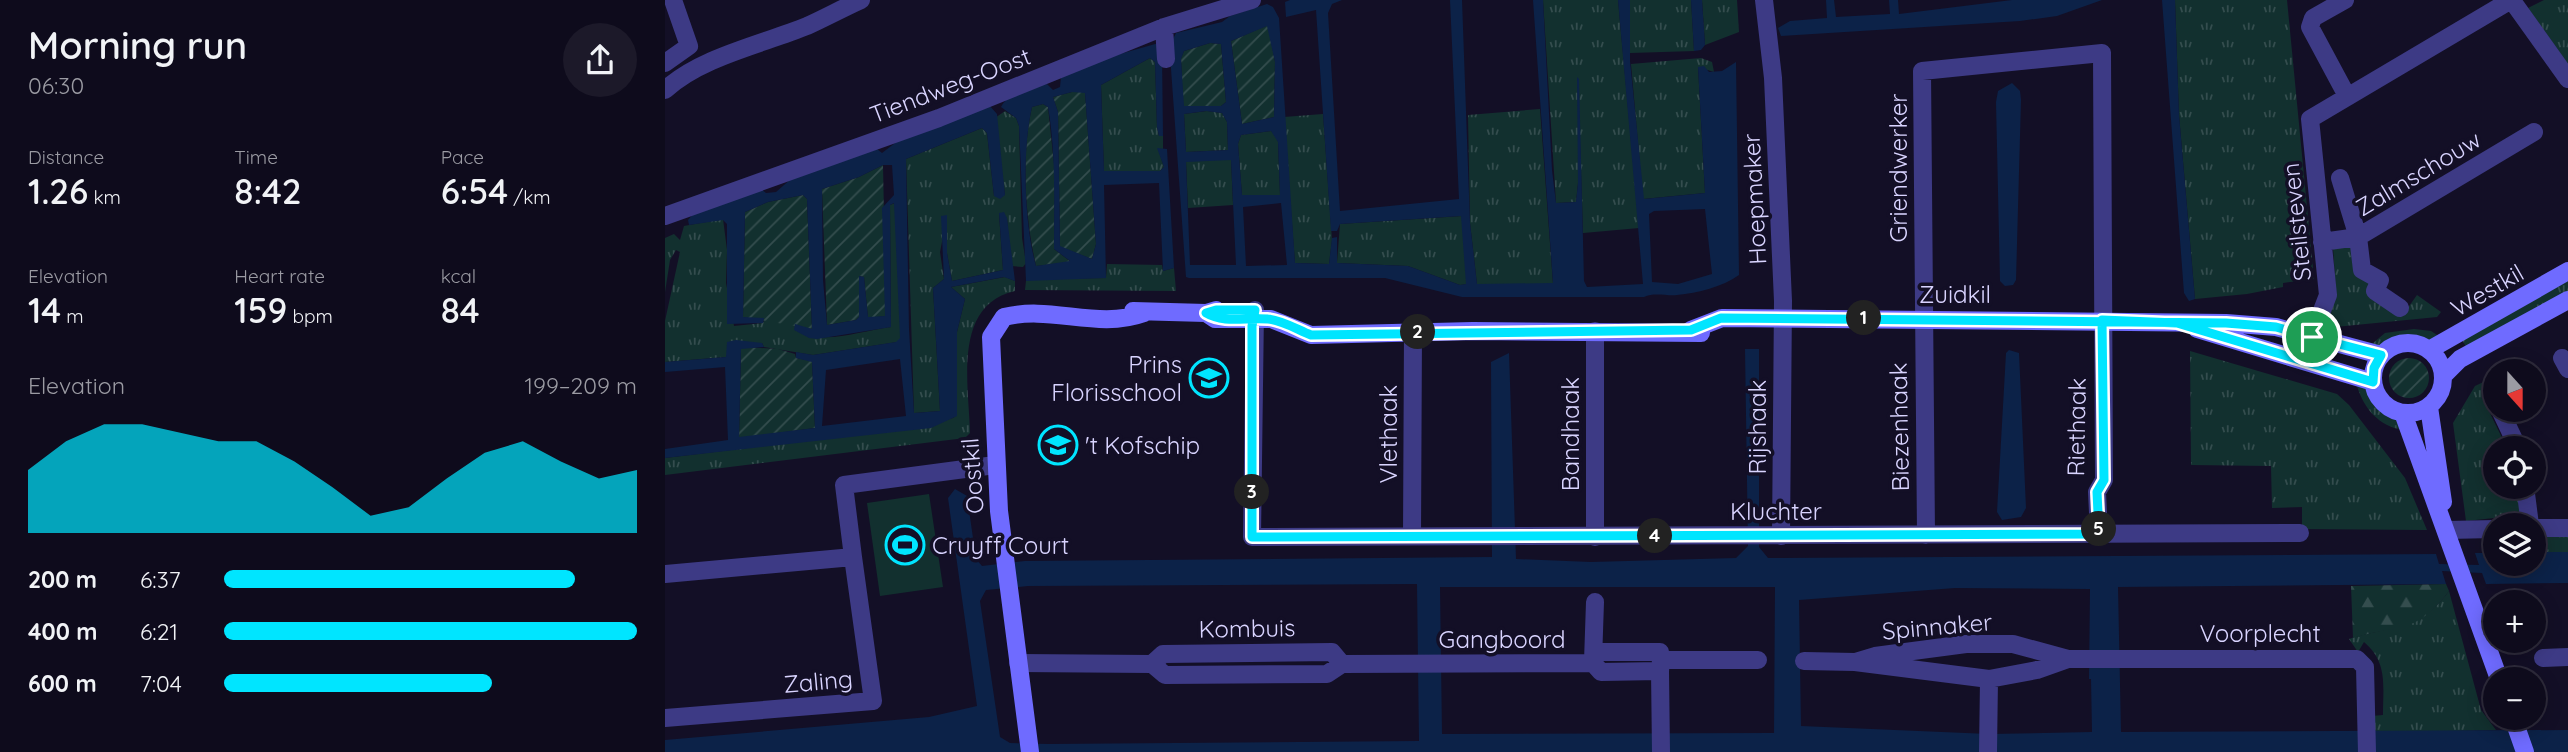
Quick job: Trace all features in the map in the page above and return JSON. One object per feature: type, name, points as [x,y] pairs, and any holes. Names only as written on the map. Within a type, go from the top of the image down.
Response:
[{"type":"street","points":[[665,63],[689,46],[673,0]]},
{"type":"street","points":[[665,90],[676,79],[737,51],[808,25],[861,0]]},
{"type":"street","name":"Tiendweg-Oost","points":[[665,216],[939,118],[1252,0]]},
{"type":"street","name":"Hoepmaker","points":[[1764,0],[1773,78],[1784,318]]},
{"type":"street","points":[[2345,0],[2313,18],[2310,27],[2347,96]]},
{"type":"street","points":[[2512,1],[2568,79]]},
{"type":"street","name":"Steilsteven","points":[[2303,360],[2328,295],[2310,119],[2512,1]]},
{"type":"street","points":[[1165,33],[1167,59]]},
{"type":"street","name":"Griendwerker","points":[[1923,318],[1922,71],[2102,52]]},
{"type":"street","name":"Riethaak","points":[[2099,534],[2097,492],[2104,480],[2102,52]]},
{"type":"street","name":"Zalmschouw","points":[[2322,242],[2358,237],[2534,132]]},
{"type":"street","points":[[2340,178],[2358,237],[2362,270],[2380,280],[2375,291],[2400,308]]},
{"type":"street","name":"Westkil","points":[[2429,350],[2568,271]]},
{"type":"street","name":"Westkil","points":[[2444,375],[2460,359],[2568,300]]},
{"type":"street","name":"Zuidkil","points":[[999,322],[1018,313],[1069,314],[1085,310],[1206,313],[1215,319],[1254,314],[1311,335],[1330,332],[1691,330],[1704,333],[1724,327],[1733,320],[1784,318],[2102,320],[2276,327],[2381,355]]},
{"type":"street","name":"Kluchter","points":[[1254,314],[1252,537],[2300,533]]},
{"type":"street","name":"Rijshaak","points":[[1774,536],[1784,318]]},
{"type":"street","name":"Biezenhaak","points":[[1923,318],[1926,535]]},
{"type":"street","name":"Oostkil","points":[[999,322],[991,337],[995,465],[1030,752]]},
{"type":"street","name":"Zuidkil","points":[[2177,323],[2373,382]]},
{"type":"street","name":"Bandhaak","points":[[1595,331],[1595,537]]},
{"type":"street","name":"Vlethaak","points":[[1412,536],[1413,332]]},
{"type":"street","points":[[2405,343],[2417,344],[2429,350],[2439,361],[2444,375],[2440,393],[2429,407],[2418,412],[2403,413],[2384,404],[2373,382],[2374,368],[2381,355],[2392,347],[2405,343]]},
{"type":"street","points":[[2429,407],[2447,530]]},
{"type":"street","points":[[2403,413],[2495,667]]},
{"type":"street","name":"Zaling","points":[[665,718],[873,701],[844,485],[995,465]]},
{"type":"street","points":[[2546,527],[2568,528]]},
{"type":"street","points":[[2447,530],[2483,529]]},
{"type":"street","points":[[665,574],[853,557]]},
{"type":"street","name":"Gangboord","points":[[1595,602],[1594,658],[1601,672],[1758,660]]},
{"type":"street","name":"Spinnaker","points":[[1855,662],[1875,656],[1966,644],[2013,644],[2067,659]]},
{"type":"street","points":[[2543,657],[2568,657]]},
{"type":"street","name":"Gangboord","points":[[1411,663],[1594,658]]},
{"type":"street","name":"Voorplecht","points":[[2067,659],[2357,659],[2365,667],[2367,752]]},
{"type":"street","name":"Spinnaker","points":[[1804,661],[1855,662],[1989,679],[2038,670],[2067,659]]},
{"type":"street","name":"Kombuis","points":[[1018,663],[1152,664],[1165,675],[1327,674],[1342,664],[1411,663]]},
{"type":"street","points":[[1661,666],[1661,752]]},
{"type":"street","points":[[1988,752],[1989,679]]},
{"type":"street","points":[[2517,730],[2525,752]]},
{"type":"green space","points":[[1543,0],[1618,0],[1639,228],[1583,233],[1578,78],[1576,202],[1556,203]]},
{"type":"green space","points":[[1630,0],[1691,0],[1694,51],[1630,53]]},
{"type":"green space","points":[[1702,0],[1737,0],[1739,32],[1705,45]]},
{"type":"green space","points":[[2175,0],[2287,0],[2314,279],[2283,283],[2283,287],[2247,294],[2195,299],[2179,115]]},
{"type":"green space","points":[[2544,0],[2568,0],[2568,64],[2528,8]]},
{"type":"green space","points":[[1268,25],[1275,62],[1274,117],[1242,124],[1231,41]]},
{"type":"green space","points":[[1210,43],[1221,44],[1226,102],[1221,106],[1183,106],[1181,58],[1184,51]]},
{"type":"green space","points":[[1150,58],[1155,62],[1157,127],[1159,136],[1163,136],[1163,149],[1158,149],[1164,167],[1160,171],[1104,171],[1101,85]]},
{"type":"green space","points":[[1701,58],[1712,62],[1714,72],[1698,67],[1705,193],[1643,199],[1631,64]]},
{"type":"green space","points":[[1085,92],[1096,244],[1092,259],[1060,247],[1058,112],[1053,97]]},
{"type":"green space","points":[[1043,104],[1048,107],[1055,174],[1054,249],[1071,262],[1036,266],[1027,207],[1026,146],[1032,107]]},
{"type":"green space","points":[[1540,109],[1553,284],[1477,284],[1470,223],[1468,115]]},
{"type":"green space","points":[[1005,111],[1016,118],[1019,126],[1022,238],[1026,263],[1023,267],[1011,266],[1007,218],[999,214],[1003,270],[952,281],[947,253],[947,216],[940,252],[944,279],[933,288],[940,411],[914,413],[906,159],[982,128],[987,133],[994,196],[1005,195],[995,118]]},
{"type":"green space","points":[[1207,111],[1222,113],[1227,122],[1228,150],[1186,152],[1184,114]]},
{"type":"green space","points":[[1323,114],[1332,240],[1329,264],[1295,263],[1284,117]]},
{"type":"green space","points":[[1271,131],[1277,135],[1278,142],[1280,195],[1242,195],[1238,144],[1241,135]]},
{"type":"green space","points":[[1231,159],[1233,205],[1188,208],[1186,161]]},
{"type":"green space","points":[[883,165],[886,316],[868,318],[864,277],[859,276],[859,317],[856,320],[827,325],[822,189],[859,177]]},
{"type":"green space","points":[[803,195],[807,199],[812,329],[743,317],[745,212],[768,202]]},
{"type":"green space","points":[[895,203],[901,339],[897,342],[813,355],[764,347],[762,343],[726,357],[665,362],[665,321],[680,252],[676,250],[670,260],[665,292],[665,238],[674,234],[680,240],[684,226],[723,219],[727,250],[726,283],[734,326],[763,323],[764,320],[795,324],[795,330],[806,335],[842,336],[891,327],[890,205]]},
{"type":"green space","points":[[1462,216],[1467,284],[1460,285],[1408,266],[1337,263],[1340,224]]},
{"type":"green space","points":[[2351,246],[2402,316],[2417,295],[2441,312],[2437,317],[2335,327],[2329,319],[2336,293],[2333,247]]},
{"type":"green space","points":[[1107,264],[1162,265],[1163,271],[1174,268],[1176,291],[1025,290],[1026,281],[1036,279],[1106,278]]},
{"type":"green space","points":[[1005,277],[1015,281],[1015,291],[995,299],[981,312],[973,330],[967,371],[970,433],[965,438],[665,475],[665,458],[914,428],[953,418],[957,415],[957,332],[965,299],[951,287]]},
{"type":"green space","points":[[2568,277],[2568,296],[2468,350],[2461,338]]},
{"type":"green space","points":[[2414,329],[2431,331],[2443,339],[2402,338],[2367,348],[2385,333]]},
{"type":"green space","points":[[741,349],[778,349],[795,354],[796,358],[812,361],[815,428],[739,438]]},
{"type":"green space","points":[[2190,351],[2337,394],[2349,405],[2405,478],[2427,530],[2302,529],[2302,507],[2272,508],[2271,466],[2191,465]]},
{"type":"green space","points":[[2409,358],[2423,364],[2429,378],[2423,392],[2409,398],[2395,392],[2389,378],[2395,364]]},
{"type":"green space","points":[[2483,382],[2483,422],[2494,422],[2501,436],[2483,436],[2483,499],[2521,499],[2522,513],[2483,513],[2483,519],[2466,521],[2453,423],[2475,386]]},
{"type":"green space","points":[[2357,386],[2368,388],[2403,430],[2387,425],[2374,415],[2368,409]]},
{"type":"green space","name":"Cruyff Court","points":[[929,494],[943,587],[880,596],[867,503]]},
{"type":"green space","points":[[2546,537],[2568,537],[2568,552],[2546,552]]},
{"type":"green space","points":[[2446,584],[2449,591],[2416,622],[2353,638],[2351,586]]},
{"type":"green space","points":[[2449,591],[2483,713],[2483,730],[2496,730],[2374,733],[2372,716],[2383,715],[2381,666],[2364,642],[2358,652],[2349,639],[2403,626],[2438,605]]},
{"type":"water","points":[[1342,0],[1332,4],[1328,13],[1340,211],[1459,199],[1450,0],[1462,0],[1470,223],[1477,284],[1553,283],[1533,0],[1543,0],[1556,203],[1576,202],[1577,77],[1579,79],[1584,281],[1587,287],[1643,284],[1618,0],[1630,0],[1630,61],[1644,199],[1705,193],[1698,67],[1704,66],[1709,72],[1722,71],[1736,62],[1739,275],[1701,291],[1644,297],[1462,297],[1385,278],[1186,277],[1170,55],[1162,54],[1163,136],[1159,136],[1157,127],[1155,62],[1150,58],[1101,85],[1104,171],[1160,171],[1164,167],[1157,148],[1167,149],[1174,268],[1163,271],[1159,183],[1104,185],[1106,278],[1026,281],[1019,126],[1016,118],[1001,107],[1009,97],[1034,86],[1047,84],[1053,90],[1060,87],[1061,77],[1102,59],[1173,39],[1176,33],[1222,22],[1230,16],[1267,4],[1273,7],[1279,18],[1295,263],[1329,264],[1332,238],[1337,237],[1337,263],[1408,266],[1460,285],[1466,284],[1461,216],[1340,224],[1337,231],[1331,231],[1316,10],[1286,17],[1285,2]],"holes":[[[1267,26],[1275,62],[1274,117],[1242,124],[1231,41]],[[1210,43],[1221,44],[1226,102],[1221,106],[1184,106],[1181,59],[1184,51]],[[1072,92],[1085,93],[1096,244],[1092,259],[1060,246],[1058,112],[1053,97]],[[1043,104],[1048,107],[1053,160],[1054,249],[1070,261],[1036,266],[1027,208],[1029,125],[1032,107]],[[1206,111],[1222,113],[1227,122],[1228,150],[1186,152],[1184,114]],[[1271,131],[1278,142],[1280,195],[1242,195],[1238,144],[1241,135]],[[1231,160],[1236,265],[1190,265],[1186,162]],[[1281,203],[1287,265],[1246,266],[1243,207]],[[1705,209],[1712,274],[1678,284],[1652,282],[1649,214],[1654,211]]]},
{"type":"water","points":[[1691,0],[1702,0],[1705,45],[1701,50],[1694,51]]},
{"type":"water","points":[[1826,0],[1834,0],[1836,17],[1890,14],[1889,0],[1898,0],[1899,14],[2012,0],[2102,0],[2057,16],[2020,21],[1781,36],[1778,28],[1790,21],[1827,18]]},
{"type":"water","points":[[2162,0],[2175,0],[2179,115],[2195,299],[2189,301],[2184,293]]},
{"type":"water","points":[[2012,83],[2020,91],[2021,100],[2016,280],[2013,285],[2005,286],[2000,281],[1996,102],[1998,91]]},
{"type":"water","points":[[989,105],[997,114],[1005,195],[1000,199],[994,196],[987,133],[982,128],[906,159],[909,329],[914,413],[940,411],[933,288],[944,279],[941,216],[947,215],[947,253],[952,281],[1003,270],[999,213],[1004,212],[1007,218],[1015,281],[1004,277],[951,287],[965,299],[957,332],[957,416],[931,428],[665,458],[665,449],[728,440],[725,367],[665,372],[665,362],[726,357],[727,342],[736,340],[762,343],[764,347],[741,349],[739,437],[815,428],[812,362],[796,358],[796,352],[813,355],[896,342],[900,338],[894,203],[890,205],[891,327],[817,339],[794,330],[795,324],[812,329],[807,199],[803,195],[768,202],[745,212],[743,317],[764,318],[763,323],[727,324],[727,224],[723,220],[689,225],[688,220],[693,214],[761,189],[766,193],[776,192],[792,178],[877,149],[882,153],[899,140]],"holes":[[[883,165],[892,165],[894,195],[882,208],[885,316],[868,317],[864,277],[859,276],[859,317],[856,320],[827,325],[823,280],[822,189],[859,177]],[[900,359],[906,416],[822,426],[826,370]]]},
{"type":"water","points":[[1745,349],[1759,349],[1759,547],[1768,558],[2436,554],[2439,564],[2479,565],[2475,553],[2483,553],[2483,576],[2482,573],[2442,571],[2446,584],[2118,587],[2121,732],[2568,730],[2568,752],[665,752],[665,740],[929,717],[977,706],[948,498],[955,489],[967,496],[976,559],[982,566],[1025,561],[1492,557],[1491,362],[1509,353],[1516,559],[1591,562],[1736,558],[1748,546]],"holes":[[[1417,584],[1419,741],[1049,744],[1010,743],[1000,737],[980,601],[986,590],[1028,586]],[[1440,587],[1775,587],[1774,733],[1442,734]],[[1955,588],[2090,589],[2089,679],[2092,732],[1989,734],[1801,726],[1799,600]]]},
{"type":"water","points":[[2009,350],[2019,353],[2026,508],[2021,517],[2002,520],[1997,512],[2006,353]]},
{"type":"water","points":[[2546,552],[2568,552],[2568,583],[2486,584],[2483,576],[2546,576]]},
{"type":"place","name":"Prins Florisschool","points":[[1209,378]]},
{"type":"place","name":"'t Kofschip","points":[[1058,445]]},
{"type":"place","name":"Cruyff Court","points":[[905,545]]},
{"type":"route","points":[[2312,337],[2276,327],[2226,323],[2102,320],[1784,318],[1721,318],[1691,330],[1330,332],[1311,335],[1271,319],[1253,319],[1215,319],[1206,313],[1216,310],[1255,310],[1253,319],[1252,326],[1252,537],[2099,534],[2097,492],[2104,480],[2102,320],[2177,323],[2373,382],[2374,368],[2381,355],[2361,352],[2312,337]]}]
